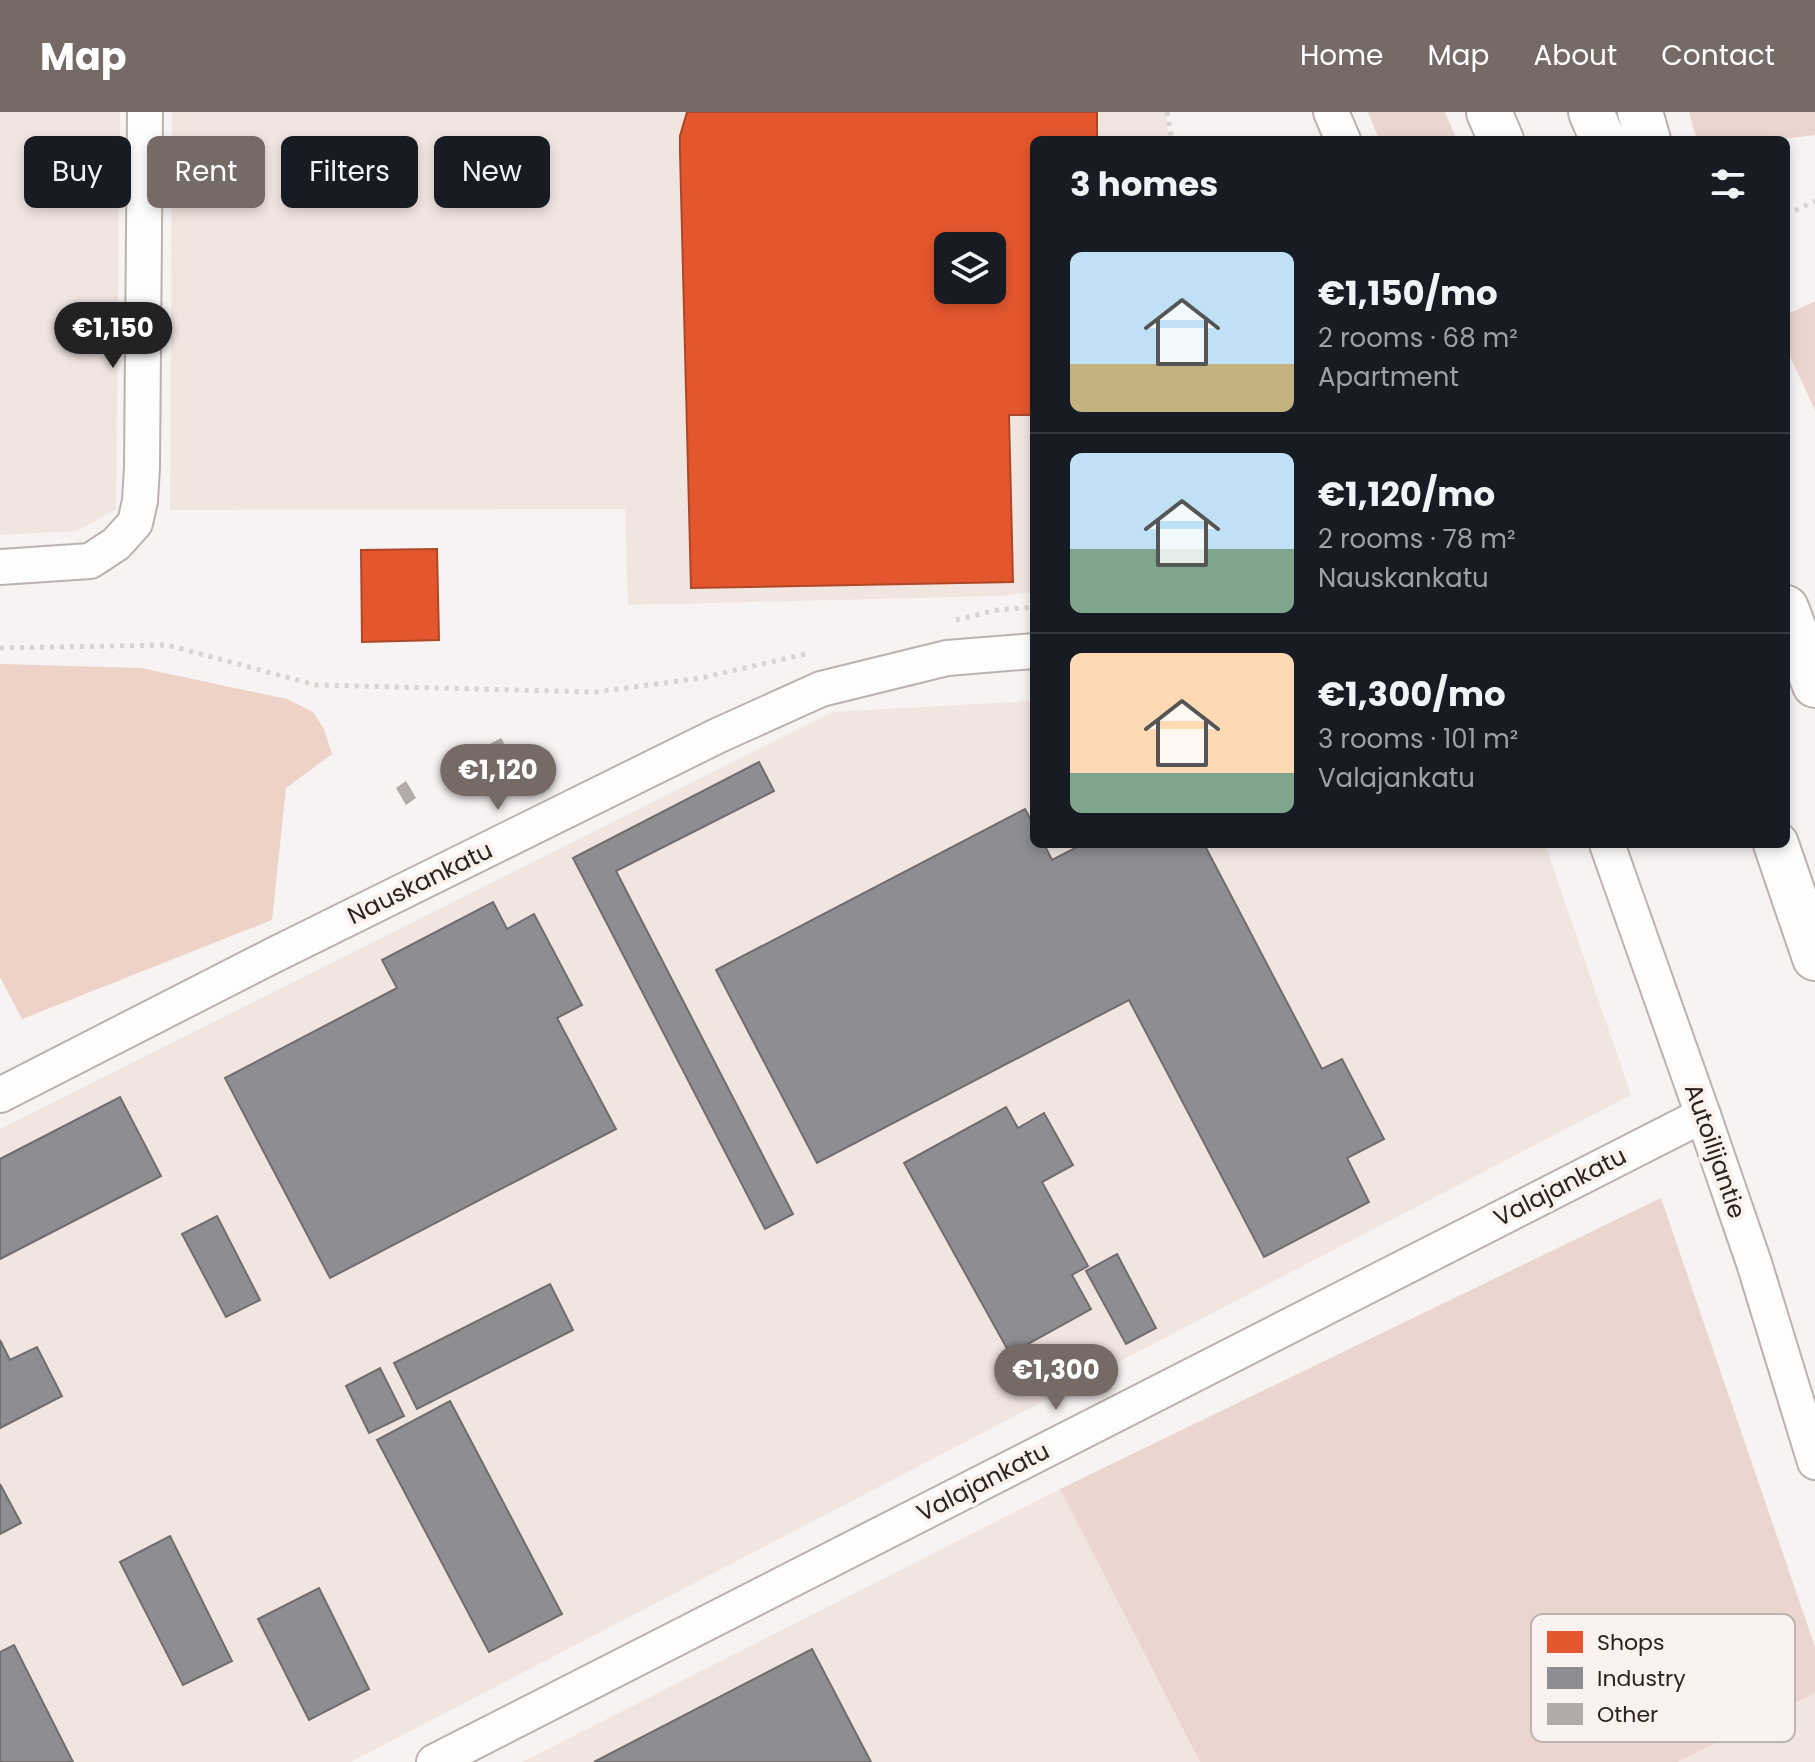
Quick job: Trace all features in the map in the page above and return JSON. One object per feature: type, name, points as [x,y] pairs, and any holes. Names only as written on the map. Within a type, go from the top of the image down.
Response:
[{"type":"highway","points":[[1489,112],[1499,136]]},
{"type":"highway","points":[[1591,112],[1601,136]]},
{"type":"highway","points":[[1640,112],[1647,136]]},
{"type":"highway","points":[[1790,619],[1815,685]]},
{"type":"highway","points":[[1777,848],[1815,958]]},
{"type":"street","points":[[0,567],[90,561],[116,544],[135,523],[142,467],[145,112]]},
{"type":"street","points":[[1331,112],[1341,136]]},
{"type":"street","name":"Nauskankatu","points":[[0,1095],[274,955],[717,736],[821,689],[947,658],[1030,651]]},
{"type":"street","name":"Autoilijantie","points":[[1608,848],[1754,1263],[1815,1462]]},
{"type":"street","name":"Valajankatu","points":[[434,1762],[1703,1115]]},
{"type":"path","points":[[1167,112],[1171,136]]},
{"type":"path","points":[[1790,213],[1815,201]]},
{"type":"path","points":[[953,621],[997,610],[1030,607]]},
{"type":"path","points":[[0,648],[167,645],[316,685],[596,692],[701,678],[819,651]]},
{"type":"shaded area","points":[[0,112],[120,112],[120,136],[24,136],[24,208],[119,208],[116,509],[77,531],[0,535]]},
{"type":"shaded area","points":[[172,112],[1165,112],[1169,136],[1030,136],[1030,592],[1000,596],[628,605],[625,509],[170,510],[172,208],[265,208],[265,136],[172,136]]},
{"type":"shaded area","points":[[1368,112],[1445,112],[1455,136],[1377,136]]},
{"type":"shaded area","points":[[1689,112],[1815,112],[1815,135],[1790,138],[1696,136]]},
{"type":"shaded area","points":[[1815,301],[1815,410],[1790,357],[1790,313]]},
{"type":"shaded area","points":[[0,664],[141,668],[287,699],[313,712],[324,729],[332,754],[286,788],[272,920],[22,1019],[0,977]]},
{"type":"shaded area","points":[[1030,701],[1030,848],[1546,848],[1631,1095],[351,1762],[0,1762],[0,1129],[832,712]]},
{"type":"shaded area","points":[[1661,1198],[1815,1647],[1815,1693],[1795,1703],[1795,1614],[1531,1614],[1531,1742],[1718,1742],[1678,1762],[1200,1762],[1060,1489]]},
{"type":"shaded area","points":[[1060,1489],[1200,1762],[522,1762]]},
{"type":"shaded area","points":[[1815,1693],[1815,1762],[1678,1762],[1718,1742],[1795,1742],[1795,1703]]},
{"type":"building: Shops","points":[[687,112],[1097,112],[1097,136],[1030,136],[1030,415],[1009,415],[1013,582],[691,588],[680,136]]},
{"type":"building: Shops","points":[[437,549],[439,640],[362,642],[361,550]]},
{"type":"building: Industry","points":[[759,762],[774,791],[616,871],[793,1214],[765,1229],[573,858]]},
{"type":"building: Industry","points":[[1025,809],[1030,818],[1030,848],[1046,848],[1052,860],[1075,848],[1206,848],[1322,1069],[1342,1059],[1384,1139],[1347,1158],[1369,1202],[1264,1257],[1129,1000],[817,1163],[716,970]]},
{"type":"building: Industry","points":[[493,902],[507,929],[534,914],[582,1005],[557,1018],[616,1129],[330,1278],[225,1078],[397,988],[382,960]]},
{"type":"building: Industry","points":[[120,1097],[161,1176],[0,1259],[0,1159]]},
{"type":"building: Industry","points":[[1006,1107],[1018,1128],[1044,1113],[1073,1165],[1042,1182],[1088,1266],[1072,1275],[1091,1309],[1010,1354],[904,1163]]},
{"type":"building: Industry","points":[[217,1216],[260,1300],[226,1317],[182,1234]]},
{"type":"building: Industry","points":[[1117,1254],[1156,1328],[1126,1344],[1086,1271]]},
{"type":"building: Industry","points":[[550,1284],[573,1330],[417,1409],[394,1363]]},
{"type":"building: Industry","points":[[0,1340],[10,1360],[37,1347],[62,1396],[0,1428]]},
{"type":"building: Industry","points":[[380,1368],[404,1416],[369,1433],[346,1386]]},
{"type":"building: Industry","points":[[450,1401],[562,1614],[489,1652],[377,1440]]},
{"type":"building: Industry","points":[[0,1484],[21,1523],[0,1534]]},
{"type":"building: Industry","points":[[170,1536],[232,1661],[183,1685],[120,1562]]},
{"type":"building: Industry","points":[[319,1588],[369,1689],[309,1720],[258,1619]]},
{"type":"building: Industry","points":[[14,1645],[73,1762],[0,1762],[0,1652]]},
{"type":"building: Industry","points":[[812,1649],[871,1762],[594,1762]]},
{"type":"building: Other","points":[[501,738],[507,748],[490,758],[484,747]]},
{"type":"building: Other","points":[[406,781],[416,798],[406,805],[396,788]]}]
